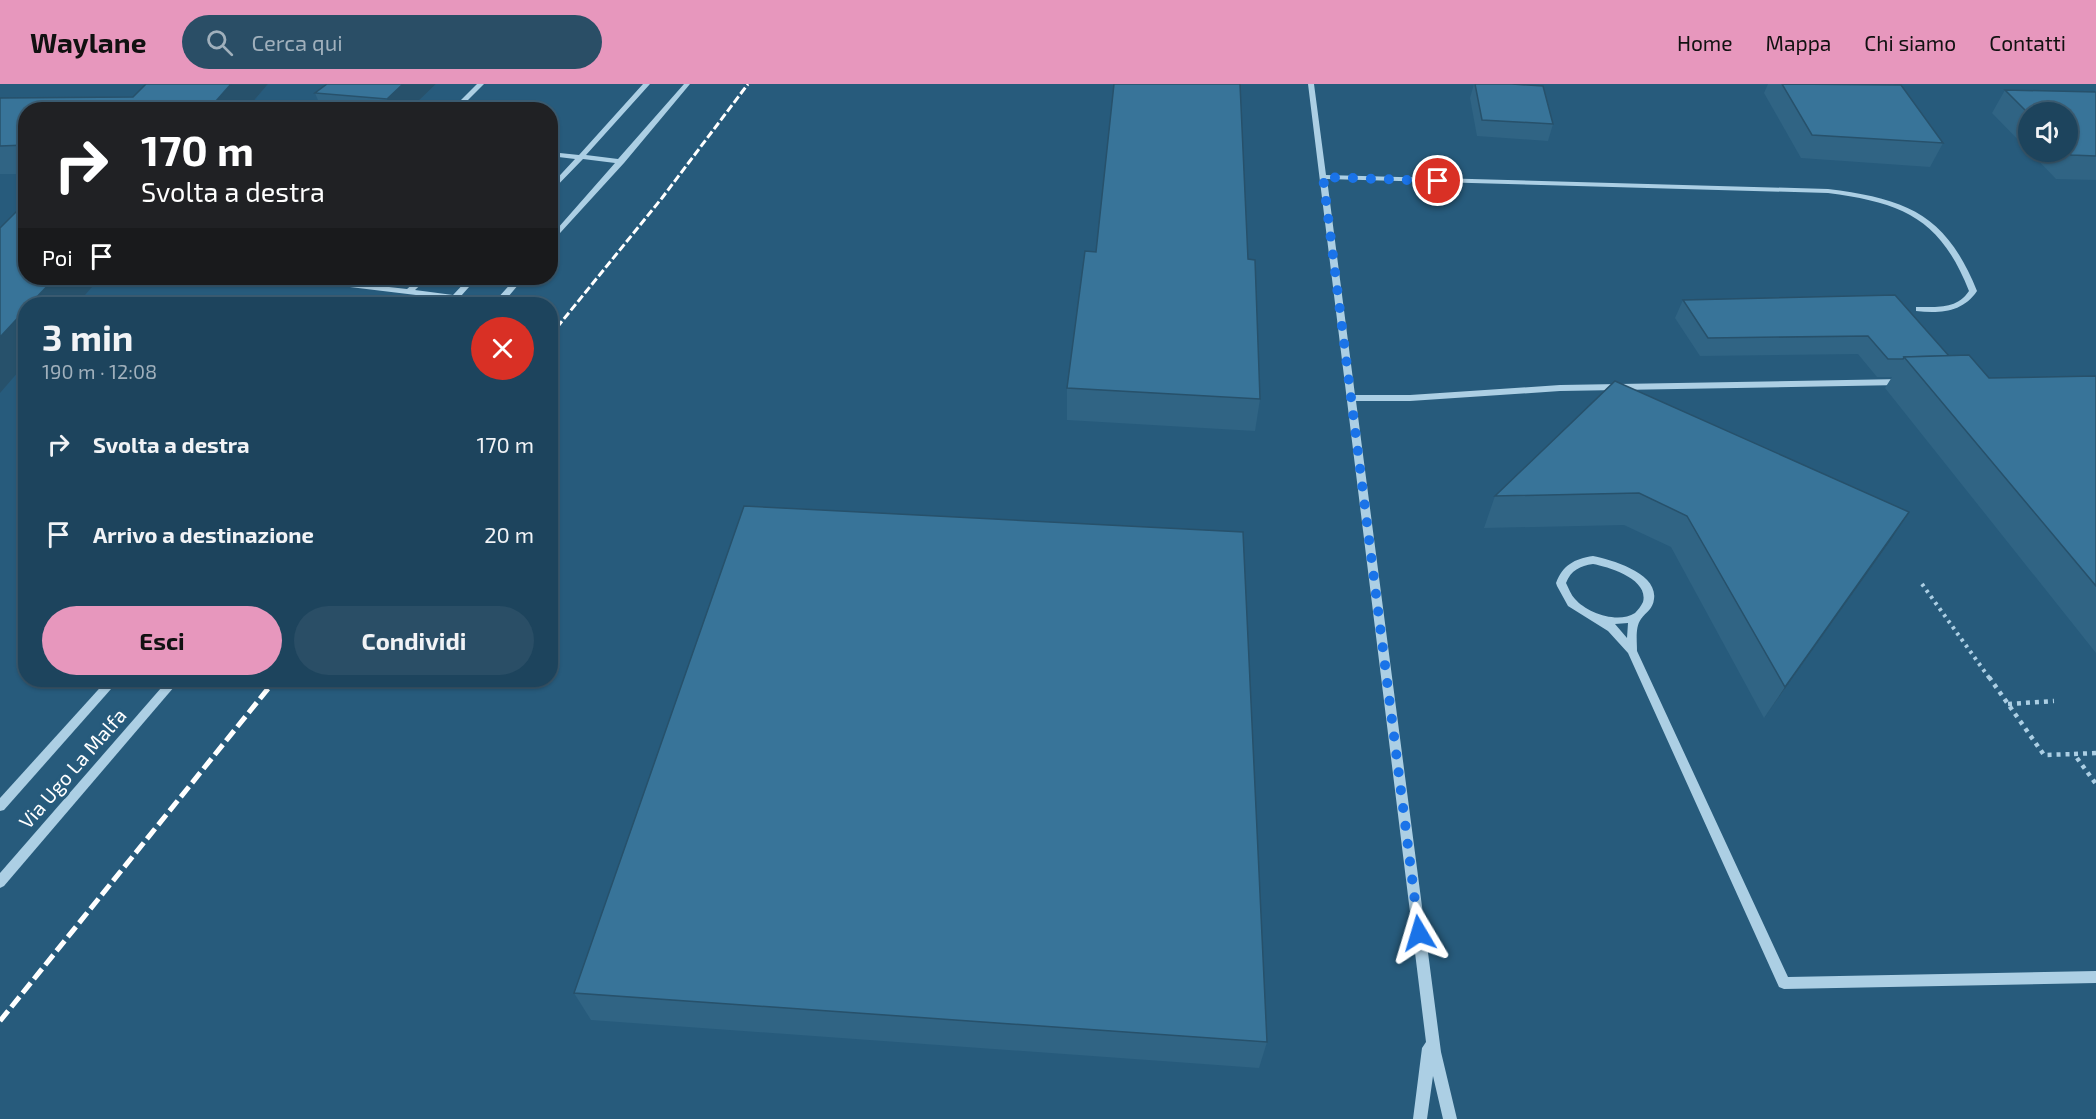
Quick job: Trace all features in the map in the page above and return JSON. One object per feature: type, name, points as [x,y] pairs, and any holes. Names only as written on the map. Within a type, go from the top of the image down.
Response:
[{"type":"street","points":[[320,102],[341,84]]},
{"type":"street","points":[[462,102],[481,84]]},
{"type":"street","points":[[558,182],[646,84]]},
{"type":"street","points":[[558,233],[687,84]]},
{"type":"street","points":[[1311,84],[1430,1026],[1438,1076],[1450,1119]]},
{"type":"street","points":[[558,155],[621,160]]},
{"type":"street","points":[[1323,177],[1828,191],[1873,198],[1915,213],[1929,223],[1948,242],[1969,280],[1973,291],[1968,300],[1960,305],[1946,309],[1919,309]]},
{"type":"street","points":[[356,285],[455,297],[466,285]]},
{"type":"street","points":[[410,291],[416,285]]},
{"type":"street","points":[[504,297],[514,285]]},
{"type":"street","points":[[1351,398],[1410,398],[1560,388],[1906,382]]},
{"type":"street","points":[[1596,617],[1624,620],[1636,617],[1644,610],[1648,602],[1647,592],[1633,574],[1607,562],[1580,561],[1570,566],[1561,582],[1572,602],[1612,628],[1632,651],[1784,983],[2096,978]]},
{"type":"street","points":[[1632,651],[1632,628],[1636,617]]},
{"type":"street","name":"Via Ugo La Malfa","points":[[0,806],[107,687]]},
{"type":"street","name":"Via Ugo La Malfa","points":[[0,882],[168,687]]},
{"type":"street","points":[[1420,1119],[1430,1026]]},
{"type":"path","points":[[1923,584],[2044,755],[2096,753]]},
{"type":"path","points":[[2007,704],[2054,701]]},
{"type":"path","points":[[2074,754],[2096,784]]},
{"type":"building","points":[[146,84],[231,84],[215,102],[18,102],[18,145],[0,146],[0,98],[133,97]]},
{"type":"building","points":[[327,84],[403,84],[387,99],[315,93]]},
{"type":"building","points":[[1114,84],[1240,84],[1248,259],[1255,260],[1260,399],[1067,388],[1085,251],[1096,252]]},
{"type":"building","points":[[1475,84],[1543,86],[1553,124],[1482,120]]},
{"type":"building","points":[[1782,84],[1901,85],[1943,143],[1812,135]]},
{"type":"building","points":[[2005,90],[2096,92],[2096,156],[2078,155],[2078,102],[2018,103]]},
{"type":"building","points":[[18,210],[18,285],[48,285],[37,297],[18,297],[18,318],[0,337],[0,228]]},
{"type":"building","points":[[1895,295],[1949,356],[1888,359],[1868,336],[1708,338],[1683,300]]},
{"type":"building","points":[[1969,355],[1989,378],[2096,376],[2096,586],[1904,357]]},
{"type":"building","points":[[1615,381],[1909,512],[1785,687],[1687,516],[1639,493],[1495,496]]},
{"type":"building","points":[[744,506],[1243,532],[1267,1042],[574,993]]},
{"type":"railway","points":[[558,326],[662,198],[748,84]]},
{"type":"railway","points":[[0,1021],[269,687]]},
{"type":"route","points":[[1419,933],[1323,177],[1438,181]]}]
